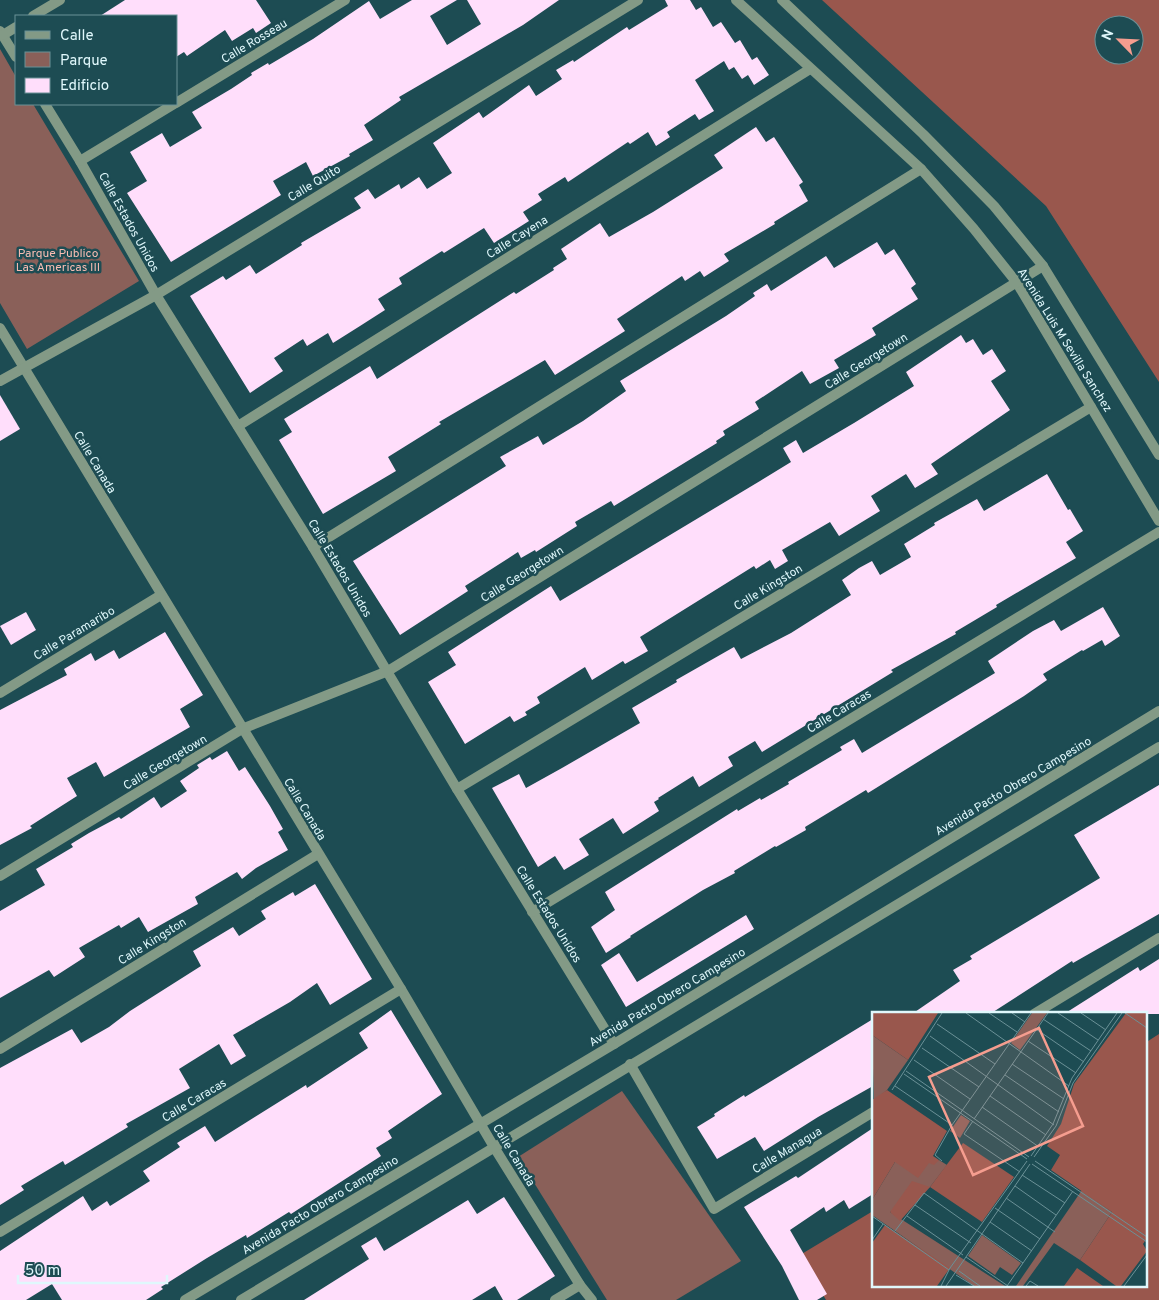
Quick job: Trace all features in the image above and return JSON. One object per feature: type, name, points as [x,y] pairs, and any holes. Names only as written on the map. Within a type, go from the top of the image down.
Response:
[{"type":"street","points":[[35,15],[60,0]]},
{"type":"street","name":"Calle Rosseau","points":[[178,101],[345,0]]},
{"type":"street","name":"Calle Quito","points":[[0,381],[156,294],[638,0]]},
{"type":"street","name":"Avenida Luis M Sevilla Sanchez","points":[[736,0],[921,169],[1017,283],[1159,521]]},
{"type":"street","name":"Avenida Luis M Sevilla Sanchez","points":[[782,0],[923,134],[994,206],[1043,266],[1159,455]]},
{"type":"street","points":[[15,27],[1,33],[15,55]]},
{"type":"street","name":"Calle Cayena","points":[[238,426],[810,69]]},
{"type":"street","name":"Calle Estados Unidos","points":[[46,105],[156,294],[313,547],[457,789],[614,1044]]},
{"type":"street","name":"Calle Rosseau","points":[[80,161],[172,105]]},
{"type":"street","points":[[313,547],[921,169]]},
{"type":"street","name":"Calle Georgetown","points":[[0,876],[242,730],[388,671],[1043,266]]},
{"type":"street","name":"Calle Canada","points":[[0,328],[242,730],[401,989],[494,1147],[580,1285],[592,1300]]},
{"type":"street","name":"Calle Kingston","points":[[457,789],[1091,407]]},
{"type":"street","name":"Calle Caracas","points":[[532,912],[1159,532]]},
{"type":"street","name":"Calle Paramaribo","points":[[0,693],[161,595]]},
{"type":"street","name":"Avenida Pacto Obrero Campesino","points":[[185,1300],[614,1044],[1159,711]]},
{"type":"street","points":[[241,1300],[1159,747]]},
{"type":"street","name":"Calle Kingston","points":[[0,1048],[318,854]]},
{"type":"street","points":[[1037,1012],[1159,938]]},
{"type":"street","name":"Calle Caracas","points":[[0,1232],[401,989]]},
{"type":"street","name":"Calle Managua","points":[[630,1064],[714,1209],[872,1113]]},
{"type":"street","points":[[554,1300],[580,1285]]},
{"type":"green space","name":"Parque Publico Las Americas III","points":[[0,49],[15,75],[15,105],[34,105],[139,281],[27,349],[0,303]]},
{"type":"green space","points":[[622,1091],[741,1261],[676,1300],[607,1300],[518,1157]]},
{"type":"shaded area","points":[[822,0],[1159,0],[1159,382],[1046,206]]},
{"type":"shaded area","points":[[1159,1034],[1159,1300],[826,1300],[800,1255],[872,1212],[872,1288],[1146,1288],[1146,1042]]},
{"type":"building","points":[[125,0],[256,0],[271,23],[256,33],[253,28],[232,41],[225,30],[187,56],[184,52],[178,56],[178,15],[102,15]]},
{"type":"building","points":[[412,0],[457,0],[430,16],[447,45],[481,24],[467,0],[559,0],[523,25],[399,97],[401,100],[364,125],[373,140],[349,154],[350,156],[313,176],[306,162],[273,181],[281,195],[171,262],[127,193],[147,181],[130,152],[162,133],[170,147],[202,128],[192,112],[231,89],[252,75],[251,73],[268,63],[269,65],[313,39],[369,1],[380,19]]},
{"type":"building","points":[[665,0],[690,0],[696,10],[701,7],[713,27],[721,22],[735,43],[740,40],[752,60],[757,57],[769,75],[754,85],[748,75],[742,79],[734,67],[729,70],[724,61],[695,80],[714,111],[699,120],[695,114],[667,132],[670,137],[656,146],[648,132],[630,144],[628,142],[568,182],[565,177],[538,194],[542,200],[523,212],[529,221],[494,243],[484,228],[444,253],[442,251],[399,278],[402,284],[378,299],[385,310],[360,326],[333,343],[328,333],[307,346],[303,339],[274,358],[283,371],[250,393],[190,296],[223,276],[226,280],[250,265],[256,274],[302,245],[301,243],[361,208],[354,198],[368,189],[375,199],[399,184],[401,189],[419,177],[427,189],[452,173],[433,143],[479,112],[483,118],[529,85],[536,96],[562,79],[556,70],[573,60],[574,62],[627,27],[629,30],[668,6]]},
{"type":"building","points":[[756,127],[766,142],[774,137],[803,182],[799,185],[808,201],[774,222],[775,224],[724,254],[729,261],[704,277],[700,271],[685,281],[682,276],[617,319],[625,331],[555,375],[545,360],[439,422],[441,424],[388,457],[396,471],[323,514],[279,440],[292,432],[284,419],[370,366],[377,379],[514,292],[516,294],[554,270],[553,268],[567,259],[561,249],[600,223],[609,237],[653,212],[723,168],[714,155]]},
{"type":"building","points":[[877,242],[885,255],[894,249],[916,284],[911,288],[918,299],[872,328],[876,335],[834,360],[839,368],[810,384],[802,371],[755,402],[759,409],[723,431],[725,435],[716,441],[717,443],[614,506],[611,501],[575,522],[577,526],[536,552],[535,550],[521,558],[518,552],[465,586],[468,591],[400,635],[353,561],[506,466],[500,457],[538,436],[543,445],[583,421],[626,391],[620,381],[726,316],[755,296],[753,293],[767,284],[771,291],[826,256],[834,268]]},
{"type":"building","points":[[961,335],[966,343],[973,339],[983,355],[992,349],[1006,371],[991,381],[1010,410],[931,464],[938,474],[915,488],[906,474],[871,496],[880,511],[839,536],[830,522],[782,550],[788,561],[775,569],[770,560],[756,569],[754,566],[640,637],[648,651],[625,664],[623,661],[592,680],[585,667],[537,697],[540,703],[525,712],[527,715],[514,722],[510,716],[465,744],[428,682],[456,665],[448,652],[551,586],[560,601],[760,481],[791,462],[783,448],[796,440],[803,453],[914,386],[906,372]]},
{"type":"building","points":[[0,395],[20,429],[0,441]]},
{"type":"building","points":[[1047,474],[1083,531],[1066,542],[1076,558],[996,605],[997,607],[955,632],[956,634],[891,670],[893,672],[762,752],[755,741],[728,757],[733,766],[699,787],[693,776],[658,798],[654,802],[659,811],[623,834],[613,818],[579,839],[589,855],[564,870],[555,856],[538,867],[492,788],[519,774],[526,788],[562,768],[640,723],[632,708],[677,682],[676,680],[734,647],[741,659],[791,633],[851,595],[842,580],[859,568],[872,561],[880,575],[911,557],[904,544],[935,525],[934,523],[977,499],[984,511]]},
{"type":"building","points":[[1103,607],[1120,636],[1105,646],[1102,640],[1043,674],[1047,680],[1024,696],[868,793],[866,790],[805,827],[806,830],[775,846],[734,871],[735,873],[703,890],[606,953],[591,927],[615,910],[605,892],[737,809],[738,811],[760,798],[761,800],[789,784],[788,782],[842,750],[840,747],[854,739],[862,753],[995,673],[988,661],[1033,631],[1054,620],[1061,631]]},
{"type":"building","points":[[26,612],[36,630],[11,645],[0,626]]},
{"type":"building","points":[[165,632],[203,695],[180,709],[190,727],[104,777],[96,762],[67,778],[77,796],[30,826],[32,828],[0,845],[0,710],[67,675],[64,669],[91,653],[95,661],[114,650],[119,659]]},
{"type":"building","points":[[227,751],[239,771],[245,767],[270,806],[283,829],[278,832],[288,850],[256,868],[242,879],[237,872],[195,897],[198,904],[148,932],[139,917],[121,928],[119,925],[79,948],[85,957],[54,977],[49,970],[0,998],[0,911],[45,885],[36,869],[73,847],[71,844],[89,833],[119,817],[121,819],[154,797],[161,808],[187,791],[180,781],[199,768],[197,765],[210,757],[212,760]]},
{"type":"building","points":[[1159,785],[1159,914],[1073,963],[1072,961],[993,1012],[915,1012],[960,981],[953,970],[972,959],[970,956],[1100,878],[1074,835]]},
{"type":"building","points":[[315,884],[372,979],[330,1005],[317,983],[290,1002],[233,1035],[246,1056],[231,1065],[219,1044],[179,1069],[190,1088],[126,1124],[128,1127],[65,1165],[63,1161],[21,1186],[24,1190],[0,1205],[0,1068],[72,1029],[81,1043],[109,1027],[130,1011],[201,966],[193,951],[233,927],[239,936],[266,919],[261,911],[293,892],[295,896]]},
{"type":"building","points":[[746,915],[754,929],[626,1007],[601,965],[619,953],[637,982]]},
{"type":"building","points":[[1159,959],[1159,1014],[1146,1014],[1146,1012],[1067,1012],[1138,967],[1140,971]]},
{"type":"building","points":[[391,1010],[442,1094],[388,1131],[392,1138],[376,1148],[381,1156],[291,1214],[289,1212],[247,1238],[246,1235],[207,1258],[161,1287],[163,1289],[146,1300],[62,1300],[52,1284],[26,1300],[0,1300],[0,1251],[83,1196],[92,1211],[107,1201],[110,1206],[150,1181],[143,1171],[180,1147],[177,1143],[205,1126],[215,1142],[306,1085],[307,1088],[368,1048],[359,1033]]},
{"type":"building","points":[[872,1020],[872,1087],[818,1117],[764,1151],[755,1137],[717,1159],[697,1127],[744,1095],[745,1097]]},
{"type":"building","points":[[872,1129],[872,1195],[849,1209],[844,1200],[826,1212],[824,1207],[790,1230],[827,1294],[817,1300],[799,1300],[782,1266],[744,1207],[796,1176],[798,1178]]},
{"type":"building","points":[[504,1197],[555,1276],[517,1300],[503,1300],[495,1286],[472,1300],[304,1300],[369,1259],[361,1246],[376,1237],[384,1251],[468,1200],[477,1214]]}]
